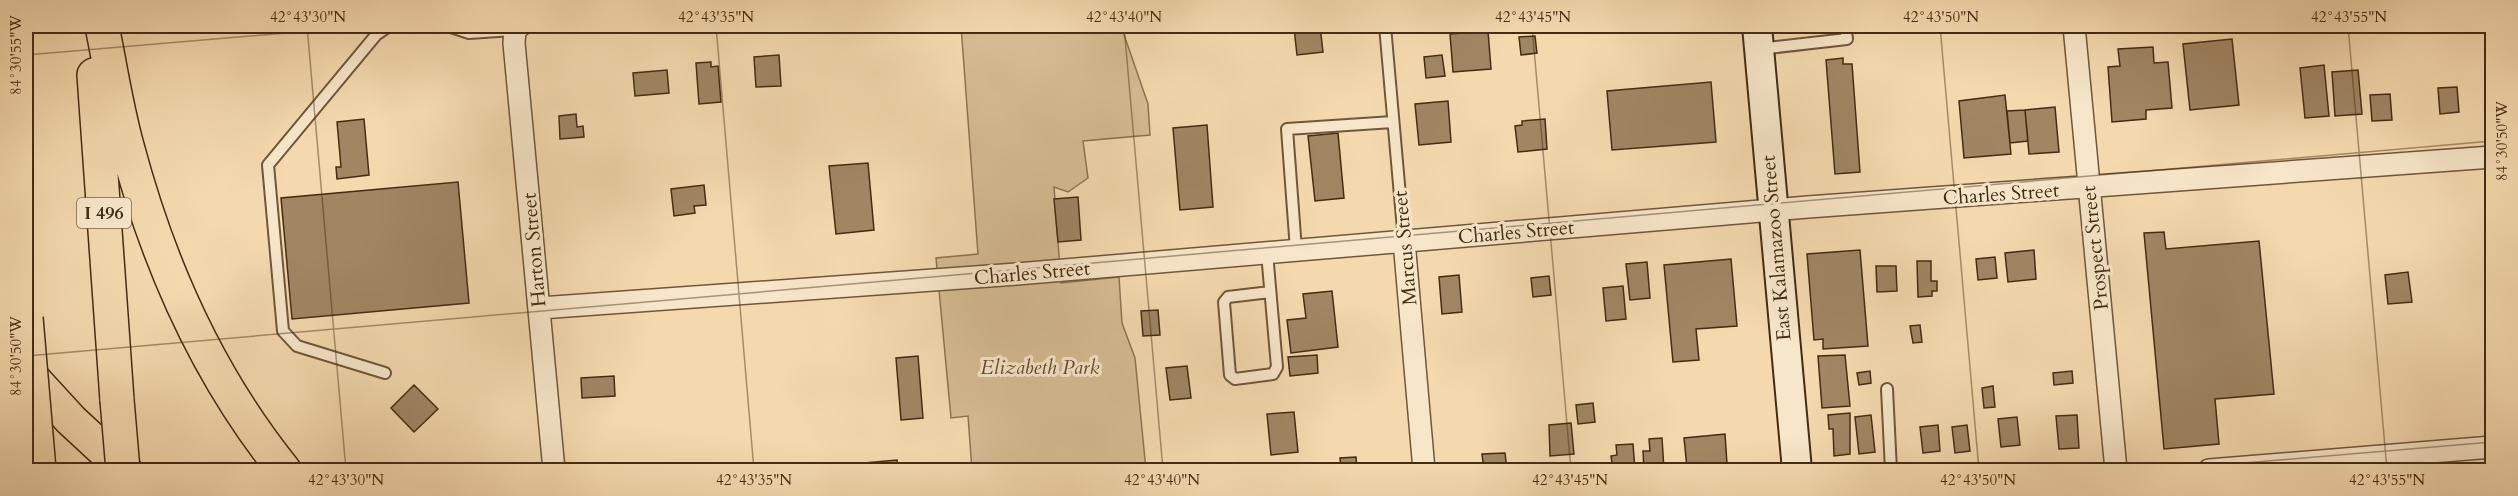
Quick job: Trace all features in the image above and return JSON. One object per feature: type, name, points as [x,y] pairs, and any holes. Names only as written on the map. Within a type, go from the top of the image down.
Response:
[{"type":"highway","name":"I 496","points":[[91,26],[124,471]]},
{"type":"highway","points":[[102,26],[126,144],[155,238],[195,332],[236,404],[284,471]]},
{"type":"highway","points":[[26,318],[39,471]]},
{"type":"highway","points":[[26,371],[71,420],[124,471]]},
{"type":"street","name":"Prospect Street","points":[[2074,26],[2116,471]]},
{"type":"street","name":"Harton Street","points":[[518,28],[554,471]]},
{"type":"street","name":"East Kalamazoo Street","points":[[1758,37],[1797,471]]},
{"type":"street","name":"Charles Street","points":[[540,308],[1029,273],[1773,210],[2493,157]]},
{"type":"street","name":"Marcus Street","points":[[1404,242],[1424,471]]},
{"type":"street","points":[[2209,471],[2312,466],[2493,447]]},
{"type":"lane","points":[[385,374],[297,346],[284,331],[268,165],[376,35],[389,26]]},
{"type":"lane","points":[[448,26],[469,33],[518,28]]},
{"type":"lane","name":"Marcus Street","points":[[1385,26],[1404,242]]},
{"type":"lane","points":[[1758,37],[1847,39],[1845,26]]},
{"type":"lane","points":[[1296,250],[1287,129],[1393,122]]},
{"type":"lane","points":[[1267,253],[1276,367],[1273,374],[1235,379],[1230,375],[1224,302],[1228,297],[1270,292]]},
{"type":"lane","points":[[1887,388],[1891,471]]},
{"type":"green space","name":"Elizabeth Park","points":[[961,26],[1121,26],[1148,104],[1150,135],[1083,141],[1088,178],[1068,192],[1054,187],[1061,283],[1119,277],[1122,323],[1135,358],[1146,470],[972,470],[968,416],[951,418],[936,258],[978,254]]},
{"type":"building","points":[[1320,26],[1323,52],[1297,55],[1294,28]]},
{"type":"building","points":[[1488,31],[1491,69],[1453,72],[1450,34]]},
{"type":"building","points":[[1535,36],[1537,53],[1521,55],[1519,37]]},
{"type":"building","points":[[2232,39],[2239,105],[2190,110],[2183,44]]},
{"type":"building","points":[[2153,47],[2154,63],[2168,62],[2172,108],[2146,110],[2146,119],[2112,122],[2108,67],[2120,66],[2118,49]]},
{"type":"building","points":[[779,55],[781,86],[756,87],[754,57]]},
{"type":"building","points":[[1442,55],[1445,76],[1426,78],[1424,57]]},
{"type":"building","points":[[1843,58],[1843,64],[1852,64],[1860,172],[1835,174],[1826,60]]},
{"type":"building","points":[[711,62],[711,67],[718,66],[721,102],[699,104],[696,63]]},
{"type":"building","points":[[2324,65],[2329,116],[2305,118],[2300,68]]},
{"type":"building","points":[[667,70],[669,93],[635,96],[633,73]]},
{"type":"building","points":[[2358,70],[2362,114],[2335,116],[2332,72]]},
{"type":"building","points":[[1711,82],[1716,142],[1612,150],[1607,91]]},
{"type":"building","points":[[2457,87],[2459,112],[2440,114],[2438,88]]},
{"type":"building","points":[[2390,94],[2392,120],[2372,121],[2370,95]]},
{"type":"building","points":[[2005,95],[2011,154],[1964,158],[1959,101]]},
{"type":"building","points":[[1448,101],[1451,142],[1419,145],[1415,104]]},
{"type":"building","points":[[2055,107],[2059,152],[2029,154],[2025,110]]},
{"type":"building","points":[[2025,110],[2028,141],[2010,143],[2007,111]]},
{"type":"building","points":[[576,114],[577,127],[583,126],[584,137],[560,139],[559,116]]},
{"type":"building","points":[[364,119],[369,175],[337,179],[336,167],[341,167],[337,122]]},
{"type":"building","points":[[1545,119],[1547,149],[1518,152],[1515,126],[1522,125],[1522,121]]},
{"type":"building","points":[[1207,125],[1213,207],[1180,210],[1173,128]]},
{"type":"building","points":[[1338,133],[1344,198],[1315,201],[1308,136]]},
{"type":"building","points":[[868,163],[874,230],[836,234],[829,166]]},
{"type":"building","points":[[458,182],[469,303],[292,319],[281,198]]},
{"type":"building","points":[[704,185],[706,205],[694,206],[695,213],[674,216],[671,189]]},
{"type":"building","points":[[1078,197],[1081,240],[1058,242],[1054,199]]},
{"type":"building","points":[[2164,232],[2166,249],[2259,241],[2274,394],[2215,399],[2219,444],[2164,449],[2144,233]]},
{"type":"building","points":[[1860,250],[1868,346],[1823,349],[1823,339],[1814,340],[1807,254]]},
{"type":"building","points":[[2034,250],[2036,279],[2008,282],[2005,253]]},
{"type":"building","points":[[1995,257],[1997,278],[1978,280],[1976,259]]},
{"type":"building","points":[[1731,259],[1737,326],[1696,329],[1699,360],[1673,362],[1664,265]]},
{"type":"building","points":[[1917,261],[1931,261],[1931,281],[1937,281],[1937,291],[1932,291],[1932,296],[1918,297]]},
{"type":"building","points":[[1647,262],[1650,298],[1630,300],[1626,264]]},
{"type":"building","points":[[1876,266],[1896,266],[1897,291],[1877,292]]},
{"type":"building","points":[[2408,272],[2412,302],[2388,304],[2385,275]]},
{"type":"building","points":[[1459,275],[1462,312],[1442,314],[1439,277]]},
{"type":"building","points":[[1549,276],[1551,295],[1533,297],[1531,278]]},
{"type":"building","points":[[1623,286],[1626,319],[1606,321],[1603,288]]},
{"type":"building","points":[[1332,291],[1338,347],[1291,353],[1287,320],[1306,318],[1303,294]]},
{"type":"building","points":[[1158,310],[1160,335],[1143,336],[1141,311]]},
{"type":"building","points":[[1920,325],[1922,342],[1913,343],[1910,326]]},
{"type":"building","points":[[1317,355],[1318,373],[1290,376],[1288,357]]},
{"type":"building","points":[[1845,355],[1850,406],[1822,408],[1818,356]]},
{"type":"building","points":[[918,356],[923,418],[901,420],[896,358]]},
{"type":"building","points":[[1187,366],[1191,398],[1170,400],[1166,368]]},
{"type":"building","points":[[1870,371],[1871,383],[1859,385],[1857,373]]},
{"type":"building","points":[[2072,371],[2073,383],[2054,385],[2053,373]]},
{"type":"building","points":[[614,376],[615,396],[582,398],[581,378]]},
{"type":"building","points":[[414,385],[438,409],[414,432],[391,408]]},
{"type":"building","points":[[1993,386],[1995,407],[1984,408],[1982,388]]},
{"type":"building","points":[[1593,403],[1595,422],[1578,424],[1576,405]]},
{"type":"building","points":[[1294,412],[1298,452],[1271,455],[1267,414]]},
{"type":"building","points":[[1850,413],[1850,454],[1834,456],[1833,429],[1829,429],[1828,415]]},
{"type":"building","points":[[1871,415],[1875,452],[1859,454],[1855,417]]},
{"type":"building","points":[[2077,415],[2079,448],[2059,449],[2056,416]]},
{"type":"building","points":[[2017,417],[2020,445],[2001,447],[1998,419]]},
{"type":"building","points":[[1571,423],[1574,454],[1550,456],[1549,425]]},
{"type":"building","points":[[1938,425],[1940,451],[1923,453],[1920,427]]},
{"type":"building","points":[[1967,425],[1970,451],[1955,453],[1952,427]]},
{"type":"building","points":[[1725,434],[1727,464],[1687,468],[1684,438]]},
{"type":"building","points":[[1662,438],[1664,470],[1644,470],[1643,451],[1650,451],[1649,439]]},
{"type":"building","points":[[1633,444],[1635,470],[1613,470],[1611,456],[1617,455],[1616,445]]},
{"type":"building","points":[[1505,453],[1507,470],[1484,470],[1482,454]]},
{"type":"building","points":[[1356,457],[1357,470],[1341,470],[1340,458]]},
{"type":"building","points":[[897,460],[898,470],[807,470],[807,468]]}]
